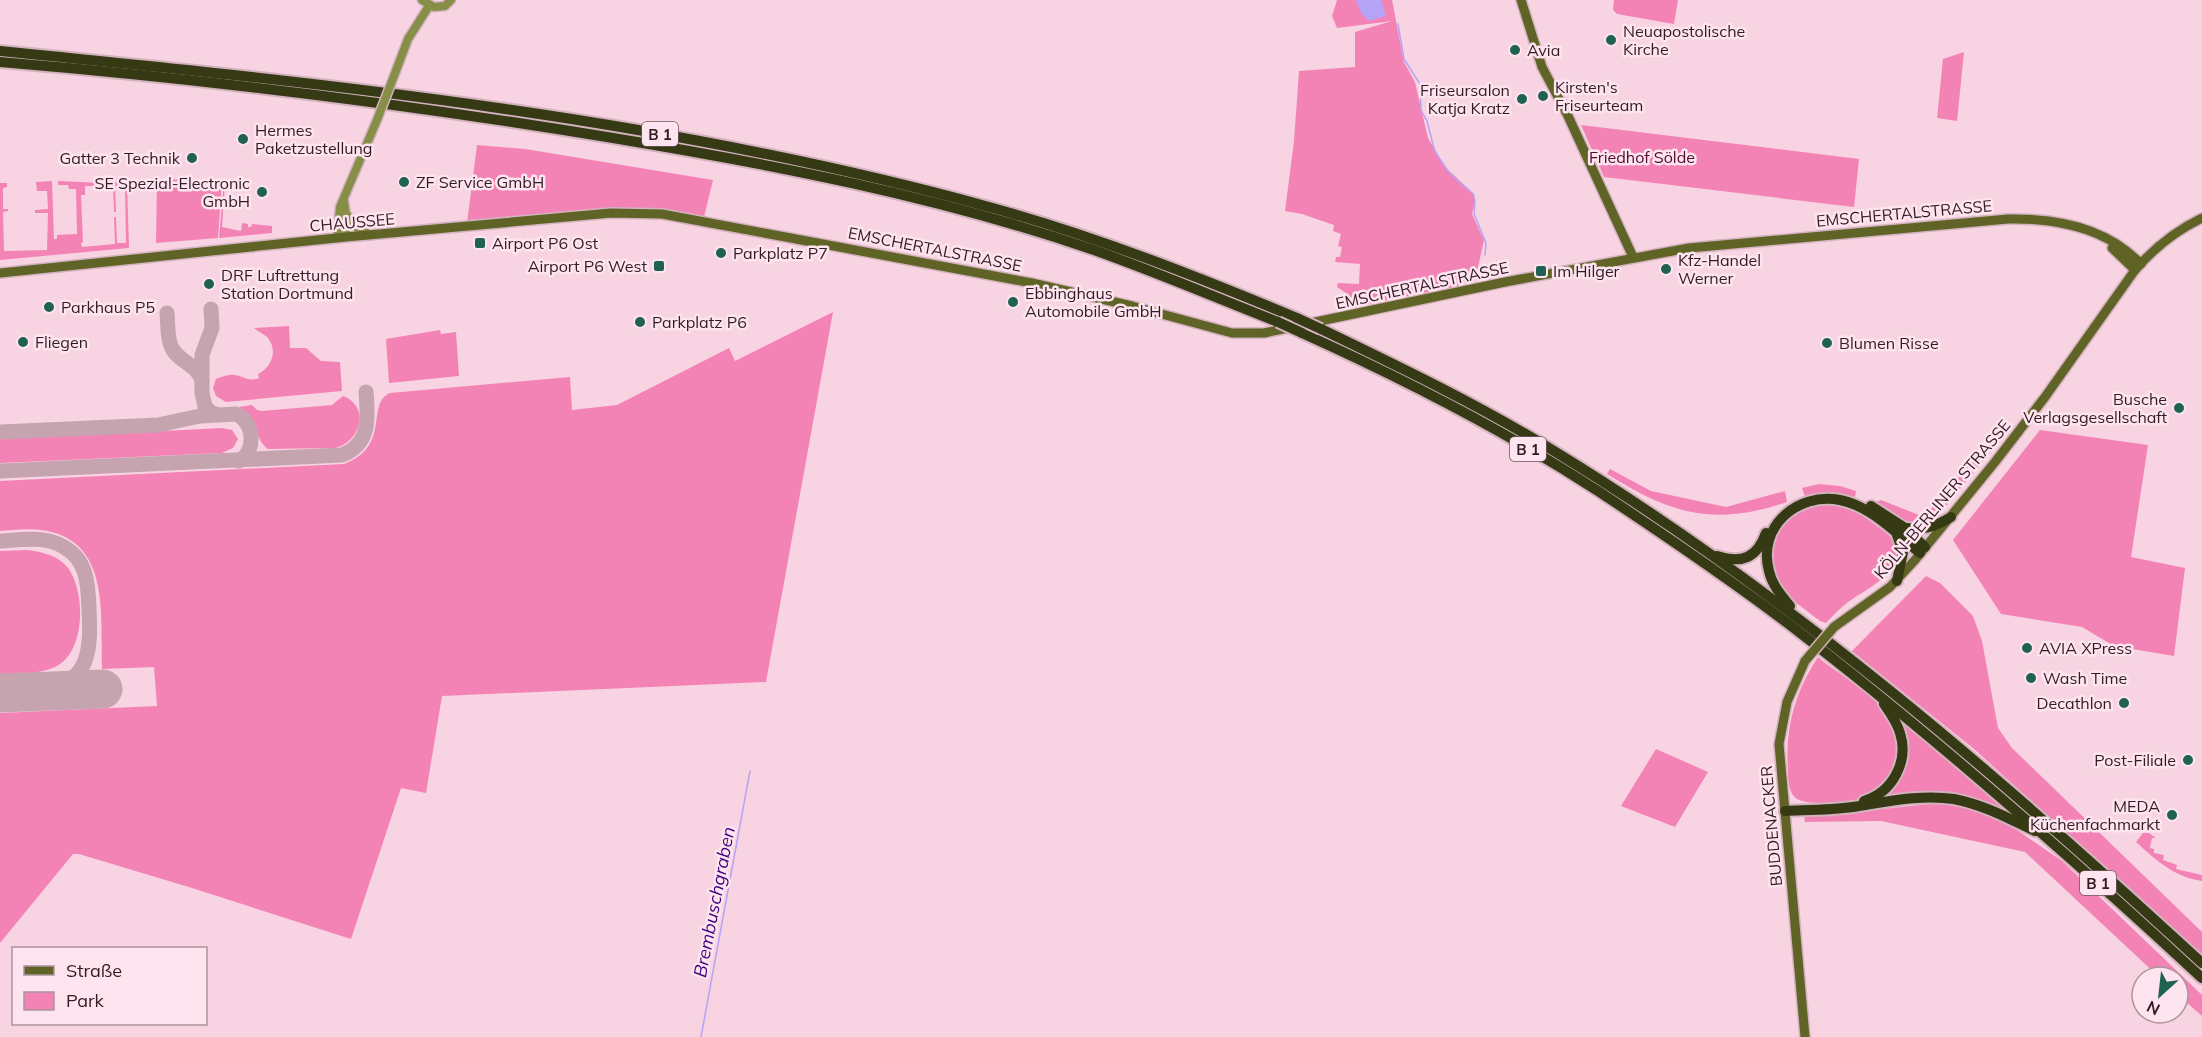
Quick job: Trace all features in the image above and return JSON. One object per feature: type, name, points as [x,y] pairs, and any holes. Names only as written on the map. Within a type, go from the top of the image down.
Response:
[{"type":"highway","name":"B 1","points":[[0,51],[218,72],[459,103],[593,123],[842,169],[992,208],[1067,231],[1190,274],[1297,318],[1428,380],[1509,424],[1595,476],[1711,554],[1856,661],[1982,766],[2202,963]]},
{"type":"highway","name":"B 1","points":[[0,62],[274,89],[460,114],[695,151],[840,180],[990,219],[1094,250],[1278,322],[1428,393],[1529,449],[1596,490],[1741,588],[1975,774],[2202,978]]},
{"type":"highway","points":[[1711,554],[1732,559],[1743,559],[1752,555],[1763,542],[1773,519],[1782,509],[1793,502],[1819,495],[1838,495],[1856,499],[1923,550]]},
{"type":"highway","points":[[1802,620],[1776,589],[1767,562],[1770,536],[1786,513],[1810,501],[1839,500],[1862,509],[1901,531],[1930,528],[1951,517]]},
{"type":"highway","points":[[1897,580],[1903,552],[1901,531]]},
{"type":"highway","points":[[1784,808],[1855,803],[1876,796],[1892,782],[1902,762],[1903,744],[1895,721],[1877,694]]},
{"type":"highway","points":[[1784,808],[1851,807],[1904,799],[1952,799],[1999,813],[2048,838]]},
{"type":"main road","points":[[1521,0],[1545,73],[1562,104],[1633,257]]},
{"type":"main road","name":"CHAUSSEE","points":[[0,273],[371,235],[627,212],[662,214],[706,221]]},
{"type":"main road","name":"KÖLN-BERLINER STRASSE","points":[[1834,627],[1897,580],[1951,517],[2045,397],[2138,267],[2176,231],[2202,218]]},
{"type":"main road","name":"EMSCHERTALSTRASSE","points":[[706,221],[1052,287],[1132,306],[1212,329],[1242,333],[1280,330],[1633,257],[1689,248],[2008,219],[2044,220],[2096,232],[2133,256],[2138,267]]},
{"type":"main road","name":"BUDDENACKER","points":[[1805,1037],[1779,752],[1782,721],[1792,685],[1805,661],[1834,627]]},
{"type":"street","points":[[341,238],[338,216],[408,39],[426,3],[440,7],[451,0]]},
{"type":"street","points":[[341,238],[346,215],[344,201]]},
{"type":"street","points":[[346,215],[362,231],[371,235]]},
{"type":"green space","points":[[1337,0],[1392,0],[1404,62],[1415,82],[1428,138],[1446,168],[1474,194],[1472,214],[1484,240],[1477,272],[1478,279],[1459,283],[1459,286],[1358,306],[1337,287],[1338,283],[1359,284],[1360,264],[1335,262],[1336,257],[1340,257],[1342,247],[1338,246],[1341,234],[1333,231],[1334,225],[1285,211],[1294,141],[1299,71],[1355,67],[1355,32],[1392,21],[1337,28],[1332,16]]},
{"type":"green space","points":[[1614,0],[1678,0],[1674,24],[1617,14],[1613,10]]},
{"type":"green space","points":[[1964,52],[1957,121],[1937,118],[1943,59]]},
{"type":"green space","name":"Friedhof Sölde","points":[[1581,125],[1859,159],[1854,207],[1604,177]]},
{"type":"green space","points":[[477,145],[525,149],[713,180],[704,217],[656,209],[625,209],[467,223]]},
{"type":"green space","points":[[157,179],[222,181],[218,238],[156,243]]},
{"type":"green space","points":[[52,181],[54,239],[57,239],[57,235],[77,234],[76,189],[69,189],[68,185],[58,185],[58,181],[102,183],[102,186],[85,186],[85,195],[81,195],[82,247],[115,244],[114,217],[116,217],[117,243],[126,243],[125,185],[115,186],[116,212],[114,212],[113,186],[108,185],[108,182],[127,182],[129,248],[0,260],[0,183],[7,183],[7,187],[3,188],[3,209],[8,209],[3,212],[4,251],[47,250],[48,213],[35,213],[35,210],[48,209],[47,191],[37,191],[36,182]]},
{"type":"green space","points":[[224,181],[237,182],[237,185],[225,184],[222,227],[241,231],[242,223],[248,224],[248,227],[252,224],[272,226],[272,233],[219,238]]},
{"type":"green space","points":[[833,312],[766,682],[442,696],[426,793],[401,788],[351,939],[192,888],[73,854],[0,943],[0,713],[157,706],[154,667],[102,669],[101,604],[91,564],[80,548],[64,536],[41,530],[0,531],[0,481],[344,464],[359,456],[368,447],[376,426],[379,406],[383,398],[390,393],[570,377],[572,410],[617,405],[729,348],[735,361]]},
{"type":"green space","points":[[289,326],[290,348],[306,348],[321,361],[340,362],[342,391],[226,402],[216,396],[213,388],[216,379],[233,375],[256,379],[270,362],[273,352],[270,341],[254,328]]},
{"type":"green space","points":[[440,330],[441,334],[456,332],[459,376],[389,383],[386,339]]},
{"type":"green space","points":[[343,396],[352,401],[357,408],[359,424],[351,439],[335,448],[268,449],[260,439],[253,421],[239,407],[252,405],[262,411],[332,405]]},
{"type":"green space","points":[[222,428],[232,430],[238,439],[233,448],[222,453],[0,463],[0,439]]},
{"type":"green space","points":[[2040,430],[2148,445],[2131,557],[2185,568],[2174,656],[2114,646],[2082,627],[2001,614],[1953,540]]},
{"type":"green space","points":[[1975,458],[1982,462],[1933,522],[1925,525],[1909,524],[1873,503],[1881,500],[1924,517]]},
{"type":"green space","points":[[1610,469],[1651,491],[1726,507],[1785,491],[1787,502],[1737,514],[1714,515],[1693,512],[1652,499],[1630,488],[1607,474]]},
{"type":"green space","points":[[1819,484],[1840,486],[1856,491],[1855,497],[1830,493],[1805,497],[1802,488]]},
{"type":"green space","points":[[1808,503],[1841,503],[1857,511],[1894,539],[1897,551],[1890,571],[1842,607],[1826,623],[1820,621],[1782,592],[1774,577],[1770,546],[1783,520]]},
{"type":"green space","points":[[27,550],[55,557],[68,568],[74,579],[80,606],[77,636],[73,649],[65,660],[55,667],[35,672],[0,674],[0,551]]},
{"type":"green space","points":[[1926,576],[1940,583],[1973,616],[1982,641],[1998,728],[2012,748],[2202,932],[2202,955],[1974,749],[1852,651]]},
{"type":"green space","points":[[1818,657],[1870,696],[1880,705],[1895,726],[1899,737],[1898,760],[1888,780],[1872,795],[1847,802],[1814,803],[1797,799],[1789,786],[1787,755],[1793,711],[1803,684]]},
{"type":"green space","points":[[1897,717],[2014,816],[1983,803],[1875,801],[1900,773]]},
{"type":"green space","points":[[1656,749],[1708,772],[1675,827],[1621,806]]},
{"type":"green space","points":[[1939,803],[1981,811],[2017,830],[2062,861],[2171,965],[2146,965],[2025,852],[1881,821],[1805,822],[1804,813],[1845,813]]},
{"type":"green space","points":[[2143,833],[2149,833],[2156,838],[2152,838],[2150,848],[2154,849],[2154,853],[2164,855],[2163,860],[2177,865],[2176,869],[2202,875],[2202,881],[2174,872],[2151,855],[2136,842]]},
{"type":"green space","points":[[2190,984],[2202,995],[2202,1016],[2190,1006]]},
{"type":"shaded area","points":[[1356,0],[1381,0],[1386,16],[1369,21],[1361,13]]},
{"type":"waterway","points":[[1398,24],[1404,59],[1420,84],[1421,110],[1427,121],[1435,152],[1450,174],[1473,194],[1474,214],[1486,243],[1485,255]]},
{"type":"waterway","name":"Brembuschgraben","points":[[701,1037],[750,771]]},
{"type":"taxiway","points":[[211,309],[212,328],[202,355],[202,393],[205,406],[210,412],[216,414]]},
{"type":"taxiway","points":[[167,313],[171,346],[178,356],[200,375],[202,381]]},
{"type":"taxiway","points":[[0,471],[342,455],[351,450],[363,437],[367,420],[366,392]]},
{"type":"taxiway","points":[[0,432],[158,425],[200,416],[236,414],[247,423],[251,436],[249,450],[239,461]]},
{"type":"taxiway","points":[[0,541],[32,539],[56,543],[72,552],[85,573],[90,623],[88,650],[84,662],[69,681],[40,691]]},
{"type":"runway","points":[[0,693],[103,689]]},
{"type":"place","name":"Neuapostolische Kirche","points":[[1611,40]]},
{"type":"place","name":"Avia","points":[[1515,50]]},
{"type":"place","name":"Kirsten's Friseurteam","points":[[1543,96]]},
{"type":"place","name":"Friseursalon Katja Kratz","points":[[1522,99]]},
{"type":"place","name":"Hermes Paketzustellung","points":[[243,139]]},
{"type":"place","name":"Gatter 3 Technik","points":[[192,158]]},
{"type":"place","name":"ZF Service GmbH","points":[[404,182]]},
{"type":"place","name":"SE Spezial-Electronic GmbH","points":[[262,192]]},
{"type":"place","name":"Airport P6 Ost","points":[[480,243]]},
{"type":"place","name":"Parkplatz P7","points":[[721,253]]},
{"type":"place","name":"Airport P6 West","points":[[659,266]]},
{"type":"place","name":"Kfz-Handel Werner","points":[[1666,269]]},
{"type":"place","name":"Im Hilger","points":[[1541,271]]},
{"type":"place","name":"DRF Luftrettung Station Dortmund","points":[[209,284]]},
{"type":"place","name":"Ebbinghaus Automobile GmbH","points":[[1013,302]]},
{"type":"place","name":"Parkhaus P5","points":[[49,307]]},
{"type":"place","name":"Parkplatz P6","points":[[640,322]]},
{"type":"place","name":"Fliegen","points":[[23,342]]},
{"type":"place","name":"Blumen Risse","points":[[1827,343]]},
{"type":"place","name":"Busche Verlagsgesellschaft","points":[[2179,408]]},
{"type":"place","name":"AVIA XPress","points":[[2027,648]]},
{"type":"place","name":"Wash Time","points":[[2031,678]]},
{"type":"place","name":"Decathlon","points":[[2124,703]]},
{"type":"place","name":"Post-Filiale","points":[[2188,760]]},
{"type":"place","name":"MEDA Küchenfachmarkt","points":[[2172,815]]}]
